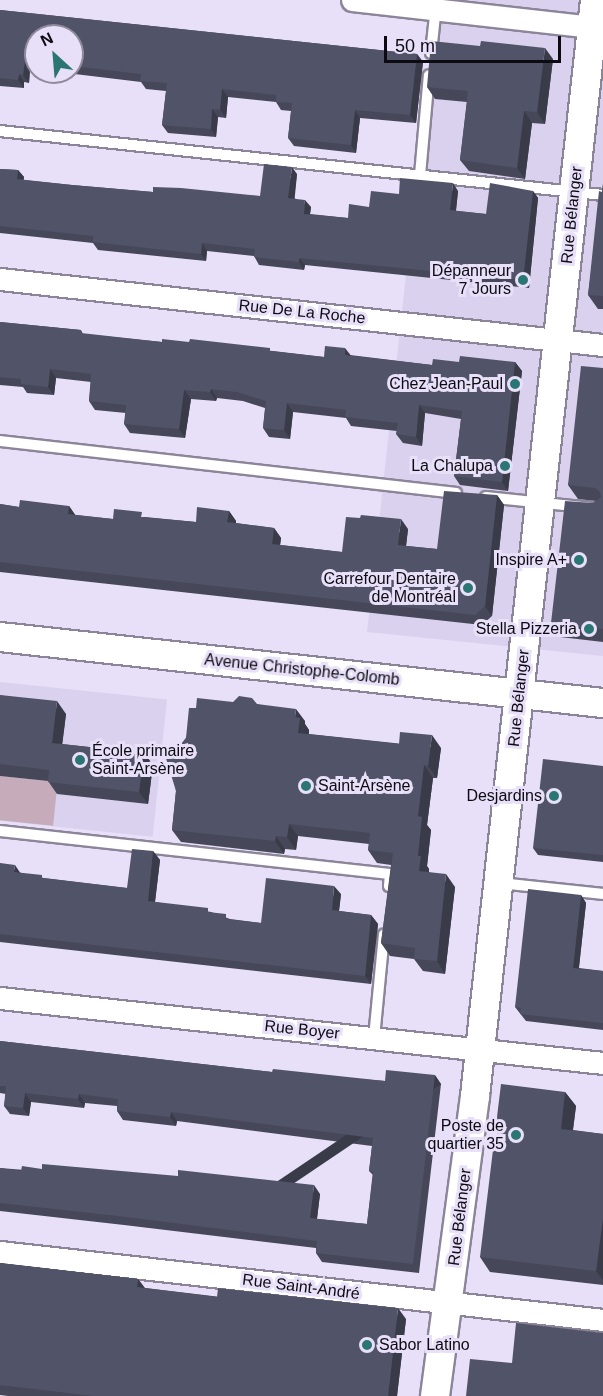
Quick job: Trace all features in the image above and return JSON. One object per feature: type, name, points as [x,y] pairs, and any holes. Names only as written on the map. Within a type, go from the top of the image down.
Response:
[{"type":"street","points":[[352,0],[436,4],[597,19]]},
{"type":"street","name":"Rue Bélanger","points":[[435,1396],[449,1304],[480,1049],[558,340],[597,19]]},
{"type":"street","name":"Rue De La Roche","points":[[0,279],[603,345]]},
{"type":"street","name":"Avenue Christophe-Colomb","points":[[0,636],[603,703]]},
{"type":"street","name":"Rue Boyer","points":[[0,998],[603,1063]]},
{"type":"street","name":"Rue Saint-André","points":[[0,1252],[603,1320]]},
{"type":"lane","points":[[420,176],[436,4]]},
{"type":"lane","points":[[0,130],[603,195]]},
{"type":"lane","points":[[0,441],[603,509]]},
{"type":"lane","points":[[0,831],[390,874],[388,896]]},
{"type":"lane","points":[[497,883],[603,894]]},
{"type":"lane","points":[[374,1038],[386,919]]},
{"type":"shaded area","points":[[436,0],[603,0],[603,656],[367,632]]},
{"type":"shaded area","name":"École primaire Saint-Arsène","points":[[0,682],[167,700],[153,837],[0,821]]},
{"type":"shaded area","points":[[0,776],[58,782],[53,826],[0,820]]},
{"type":"building","points":[[0,10],[417,54],[410,115],[355,110],[351,145],[288,138],[292,103],[276,102],[276,95],[222,89],[220,110],[212,109],[211,129],[162,125],[167,83],[140,81],[141,74],[84,67],[84,24],[24,24],[23,75],[19,74],[18,80],[0,78]]},
{"type":"building","points":[[431,41],[480,46],[481,41],[545,48],[537,112],[524,111],[517,168],[460,160],[468,91],[427,87]]},
{"type":"building","points":[[264,164],[292,167],[288,198],[305,200],[304,214],[348,218],[349,204],[369,207],[371,191],[399,194],[400,178],[453,183],[450,210],[486,214],[490,183],[533,191],[523,280],[299,258],[299,262],[254,257],[255,249],[202,243],[201,254],[93,242],[93,236],[0,226],[0,169],[18,170],[17,179],[72,185],[153,192],[153,187],[181,188],[260,196]]},
{"type":"building","points":[[603,184],[603,296],[588,295],[599,191],[602,192]]},
{"type":"building","points":[[0,322],[81,330],[81,333],[162,342],[162,339],[189,342],[190,339],[324,357],[325,346],[345,348],[345,355],[432,365],[433,359],[459,362],[460,356],[515,362],[502,482],[454,476],[462,411],[419,405],[416,437],[396,434],[398,423],[345,417],[346,410],[287,403],[284,430],[263,428],[266,401],[237,392],[211,389],[210,392],[184,390],[179,429],[124,424],[126,405],[89,401],[91,374],[50,369],[48,387],[21,384],[21,379],[0,377]]},
{"type":"building","points":[[581,366],[603,368],[603,629],[551,623],[565,501],[593,503],[601,497],[600,492],[595,488],[568,485]]},
{"type":"building","points":[[444,491],[497,495],[485,606],[475,615],[0,562],[0,504],[19,507],[20,500],[69,506],[68,514],[113,519],[114,509],[142,512],[141,517],[196,522],[197,507],[229,511],[227,522],[274,528],[272,544],[342,552],[346,517],[360,518],[361,515],[401,519],[398,545],[437,549]]},
{"type":"building","points":[[0,695],[57,701],[52,743],[144,753],[139,792],[48,782],[49,770],[0,764]]},
{"type":"building","name":"Saint-Arsène","points":[[239,696],[252,698],[257,704],[296,709],[295,717],[300,718],[298,733],[399,744],[400,732],[432,735],[428,766],[424,765],[418,816],[422,817],[418,856],[421,856],[419,871],[446,874],[437,961],[414,959],[415,948],[381,943],[393,853],[368,850],[370,833],[289,824],[287,837],[276,836],[275,841],[172,830],[176,791],[165,755],[172,756],[186,738],[189,708],[196,708],[197,698],[233,702]]},
{"type":"building","points":[[543,759],[603,766],[603,855],[533,848]]},
{"type":"building","points":[[132,849],[153,851],[148,901],[208,908],[208,912],[226,914],[226,919],[261,923],[266,878],[334,886],[332,910],[371,915],[365,976],[0,934],[0,863],[15,865],[14,872],[42,875],[42,878],[127,888]]},
{"type":"building","points":[[528,889],[581,895],[573,968],[603,971],[603,1023],[520,1014],[521,1008],[515,1007]]},
{"type":"building","points":[[0,1041],[272,1072],[273,1069],[385,1081],[386,1070],[435,1075],[413,1264],[316,1253],[317,1241],[0,1203],[0,1168],[21,1171],[22,1166],[42,1169],[42,1164],[178,1176],[178,1170],[314,1185],[310,1218],[367,1224],[373,1171],[369,1171],[373,1138],[171,1112],[170,1117],[117,1111],[118,1099],[79,1094],[78,1099],[25,1093],[23,1108],[4,1106],[6,1086],[0,1086]]},
{"type":"building","points":[[501,1084],[565,1092],[561,1129],[603,1134],[603,1218],[596,1271],[480,1257]]},
{"type":"building","points":[[0,1263],[138,1279],[137,1287],[217,1297],[218,1288],[398,1308],[388,1396],[93,1396],[0,1385]]},
{"type":"building","points":[[516,1323],[603,1333],[603,1396],[466,1396],[470,1359],[512,1363]]},
{"type":"place","name":"Dépanneur 7 Jours","points":[[523,280]]},
{"type":"place","name":"Chez Jean-Paul","points":[[515,384]]},
{"type":"place","name":"La Chalupa","points":[[505,466]]},
{"type":"place","name":"Inspire A+","points":[[579,560]]},
{"type":"place","name":"Carrefour Dentaire de Montréal","points":[[468,588]]},
{"type":"place","name":"Stella Pizzeria","points":[[589,629]]},
{"type":"place","name":"École primaire Saint-Arsène","points":[[80,760]]},
{"type":"place","name":"Saint-Arsène","points":[[306,786]]},
{"type":"place","name":"Desjardins","points":[[554,796]]},
{"type":"place","name":"Poste de quartier 35","points":[[516,1135]]},
{"type":"place","name":"Sabor Latino","points":[[367,1345]]}]
